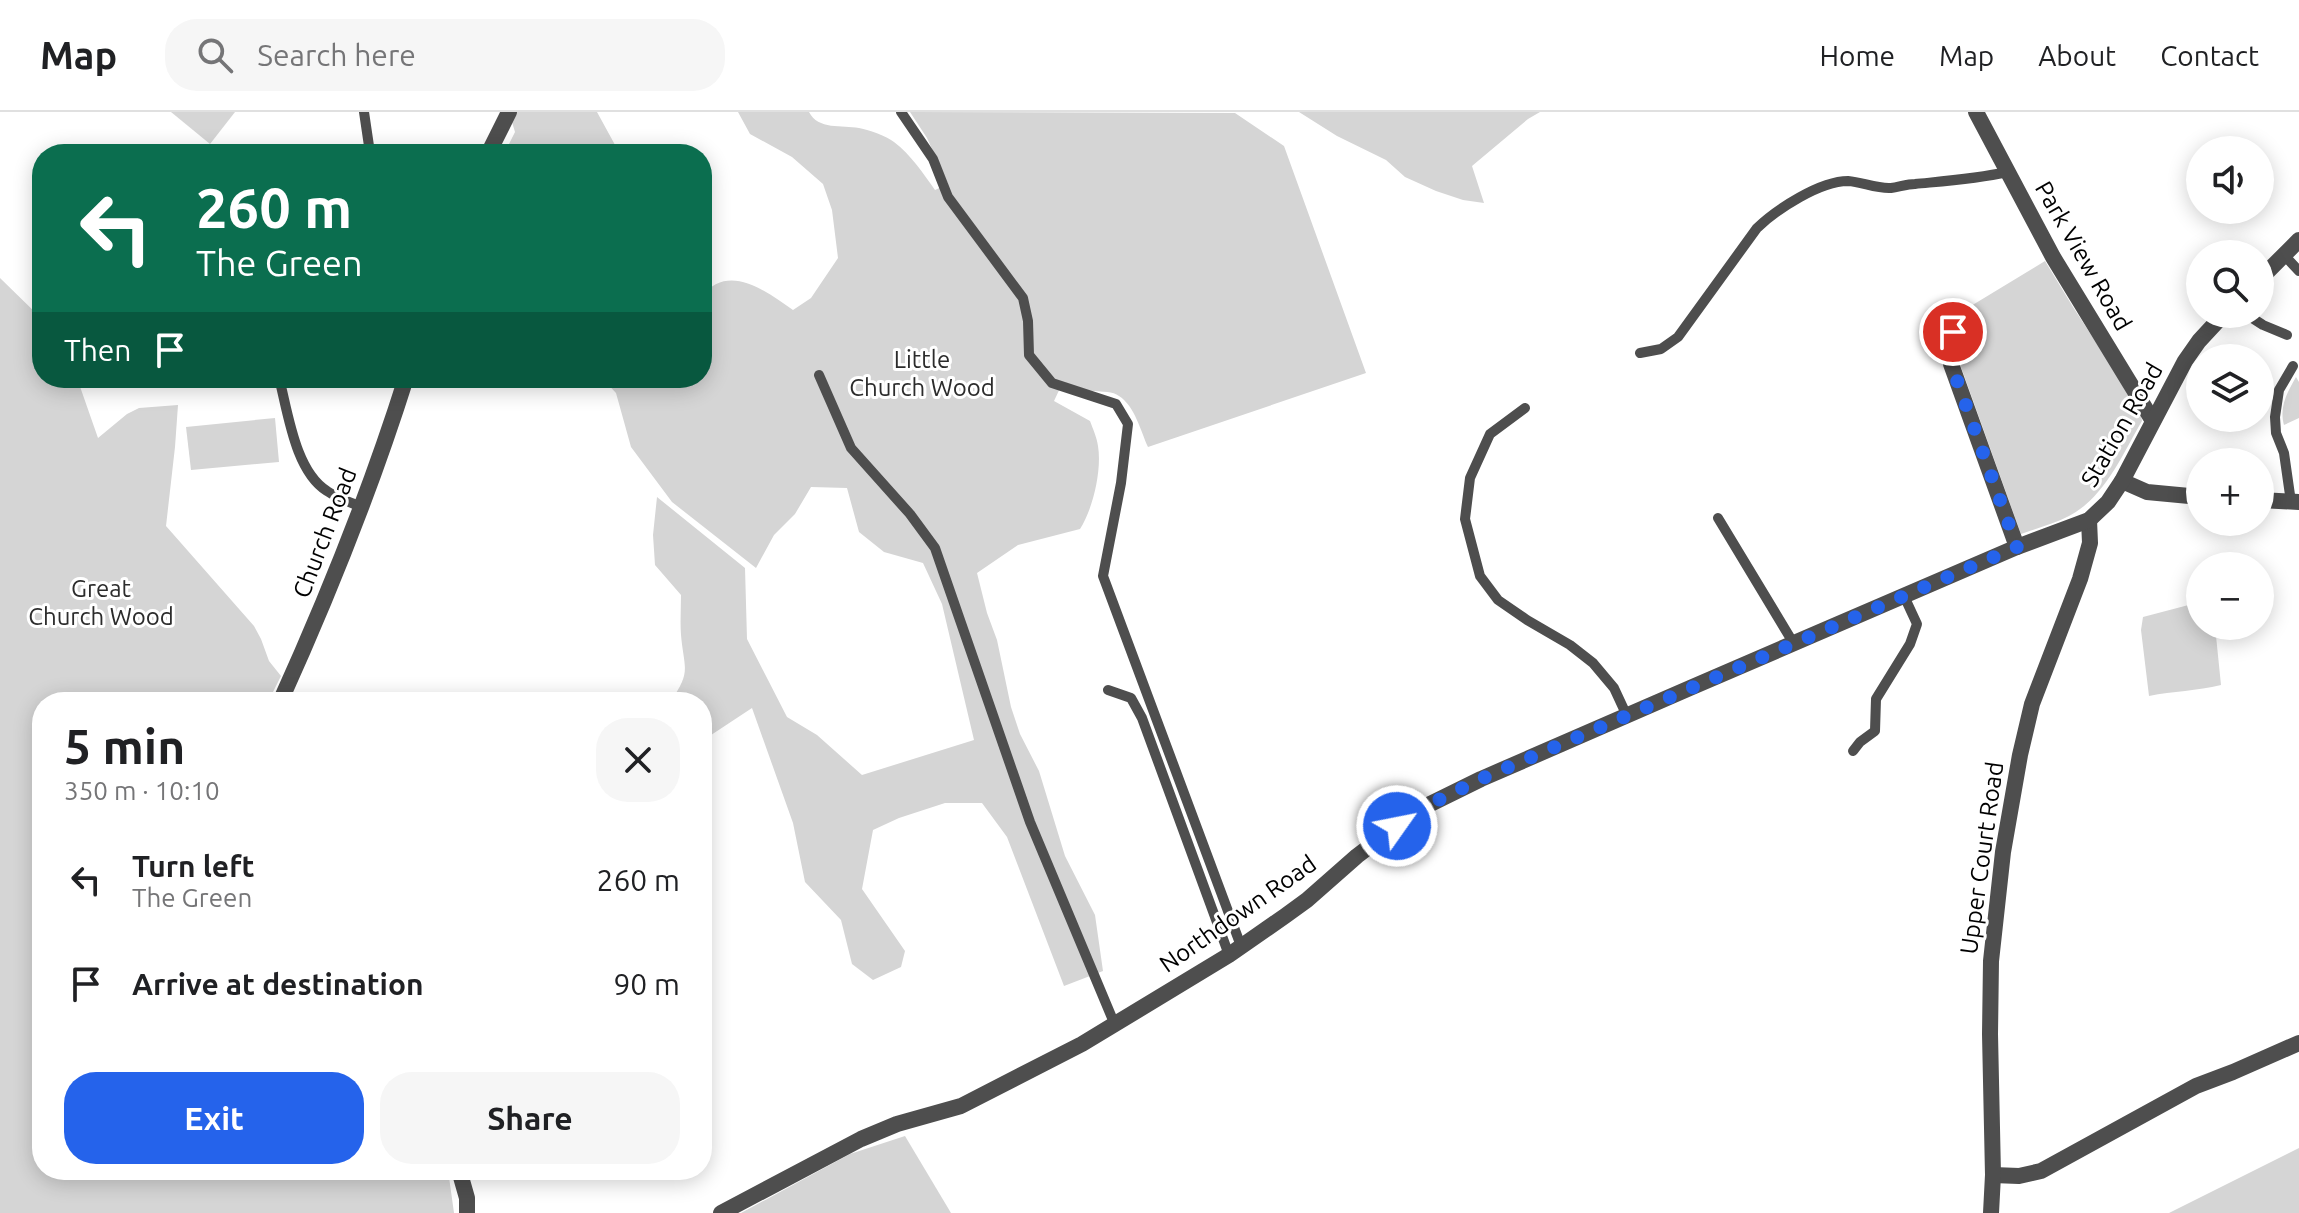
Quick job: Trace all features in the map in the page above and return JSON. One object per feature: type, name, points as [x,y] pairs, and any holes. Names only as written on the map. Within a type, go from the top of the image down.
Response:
[{"type":"street","points":[[493,144],[509,112]]},
{"type":"street","name":"Park View Road","points":[[1976,112],[2053,257],[2153,421]]},
{"type":"street","points":[[2274,265],[2299,240]]},
{"type":"street","name":"Station Road","points":[[2089,520],[2108,502],[2122,481],[2185,361],[2211,328]]},
{"type":"street","points":[[1953,332],[1951,364],[2017,547]]},
{"type":"street","name":"Church Road","points":[[284,692],[328,594],[403,388]]},
{"type":"street","points":[[2122,481],[2147,492],[2186,496]]},
{"type":"street","points":[[2274,501],[2295,502]]},
{"type":"street","name":"Northdown Road","points":[[721,1213],[861,1139],[897,1124],[961,1106],[1115,1025],[1235,950],[1307,900],[1357,856],[1416,811],[1481,779],[2017,547],[2089,520]]},
{"type":"street","name":"Upper Court Road","points":[[1991,1213],[1991,961],[2003,852],[2032,704],[2080,579],[2090,543],[2089,520]]},
{"type":"street","points":[[1993,1175],[2019,1176],[2041,1171],[2196,1086],[2299,1043]]},
{"type":"street","points":[[462,1180],[467,1213]]},
{"type":"lane","points":[[364,112],[369,144]]},
{"type":"lane","points":[[901,112],[933,159],[948,197],[1023,298],[1028,321],[1029,355],[1052,383],[1116,404],[1128,424],[1121,483],[1103,576],[1235,950]]},
{"type":"lane","points":[[1640,353],[1661,349],[1678,337],[1757,228],[1773,213],[1817,190],[1850,181],[1889,188],[2007,172]]},
{"type":"lane","points":[[2284,255],[2299,271]]},
{"type":"lane","points":[[2270,328],[2287,335]]},
{"type":"lane","points":[[2293,366],[2279,390],[2275,417],[2276,433],[2284,453],[2295,502]]},
{"type":"lane","points":[[819,375],[851,448],[910,514],[935,548],[1030,822],[1115,1025]]},
{"type":"lane","points":[[282,388],[296,446],[312,477],[326,491],[361,507]]},
{"type":"lane","points":[[1525,408],[1490,434],[1470,478],[1465,519],[1480,576],[1498,600],[1593,663],[1614,688],[1627,716]]},
{"type":"lane","points":[[1718,518],[1794,644]]},
{"type":"lane","points":[[1853,751],[1875,731],[1876,699],[1910,644],[1917,624],[1904,596]]},
{"type":"lane","points":[[1108,690],[1131,698],[1142,718],[1235,950]]},
{"type":"green space","points":[[171,112],[235,112],[210,144]]},
{"type":"green space","points":[[509,112],[597,112],[615,144],[509,144],[515,132]]},
{"type":"green space","name":"Little Church Wood","points":[[738,112],[809,112],[818,122],[859,128],[894,142],[916,164],[935,190],[948,184],[927,138],[910,112],[1235,113],[1284,146],[1366,373],[1148,447],[1125,400],[1111,392],[1074,389],[1062,384],[1054,401],[1090,421],[1098,446],[1097,478],[1085,521],[1080,529],[1018,545],[977,573],[1020,734],[1039,771],[1065,856],[1095,915],[1103,971],[1064,986],[1007,837],[982,803],[945,803],[873,830],[862,889],[905,951],[901,967],[873,980],[852,964],[841,920],[805,882],[793,823],[752,708],[712,734],[712,692],[676,692],[685,670],[681,595],[655,565],[653,535],[657,497],[745,568],[747,639],[787,717],[817,735],[862,775],[974,740],[942,604],[923,563],[884,552],[859,532],[847,488],[811,487],[795,514],[774,535],[756,568],[672,502],[631,447],[616,393],[611,388],[712,388],[712,287],[724,281],[748,284],[772,295],[793,310],[811,298],[838,258],[832,210],[823,184],[792,157],[750,134]]},
{"type":"green space","points":[[1299,112],[1540,112],[1472,166],[1484,203],[1463,200],[1405,177],[1386,160],[1337,136]]},
{"type":"green space","points":[[2045,261],[2140,410],[2142,421],[2112,474],[2093,498],[2069,516],[2021,534],[1961,367],[1964,337],[1961,312]]},
{"type":"green space","name":"Great Church Wood","points":[[0,278],[32,309],[32,388],[80,388],[98,438],[139,408],[178,405],[166,526],[254,626],[269,661],[281,676],[273,692],[32,692],[32,1180],[449,1180],[454,1213],[0,1213]]},
{"type":"green space","points":[[2296,377],[2299,382],[2299,418],[2284,425],[2283,406]]},
{"type":"green space","points":[[275,418],[279,462],[191,470],[186,427]]},
{"type":"green space","points":[[2186,606],[2186,640],[2216,640],[2221,685],[2149,696],[2141,630],[2143,617]]},
{"type":"green space","points":[[905,1136],[951,1213],[741,1213],[850,1154]]},
{"type":"green space","points":[[2299,1148],[2299,1213],[2169,1213]]},
{"type":"route","points":[[1397,826],[1416,811],[1481,779],[2017,547],[1951,364],[1953,332]]}]
